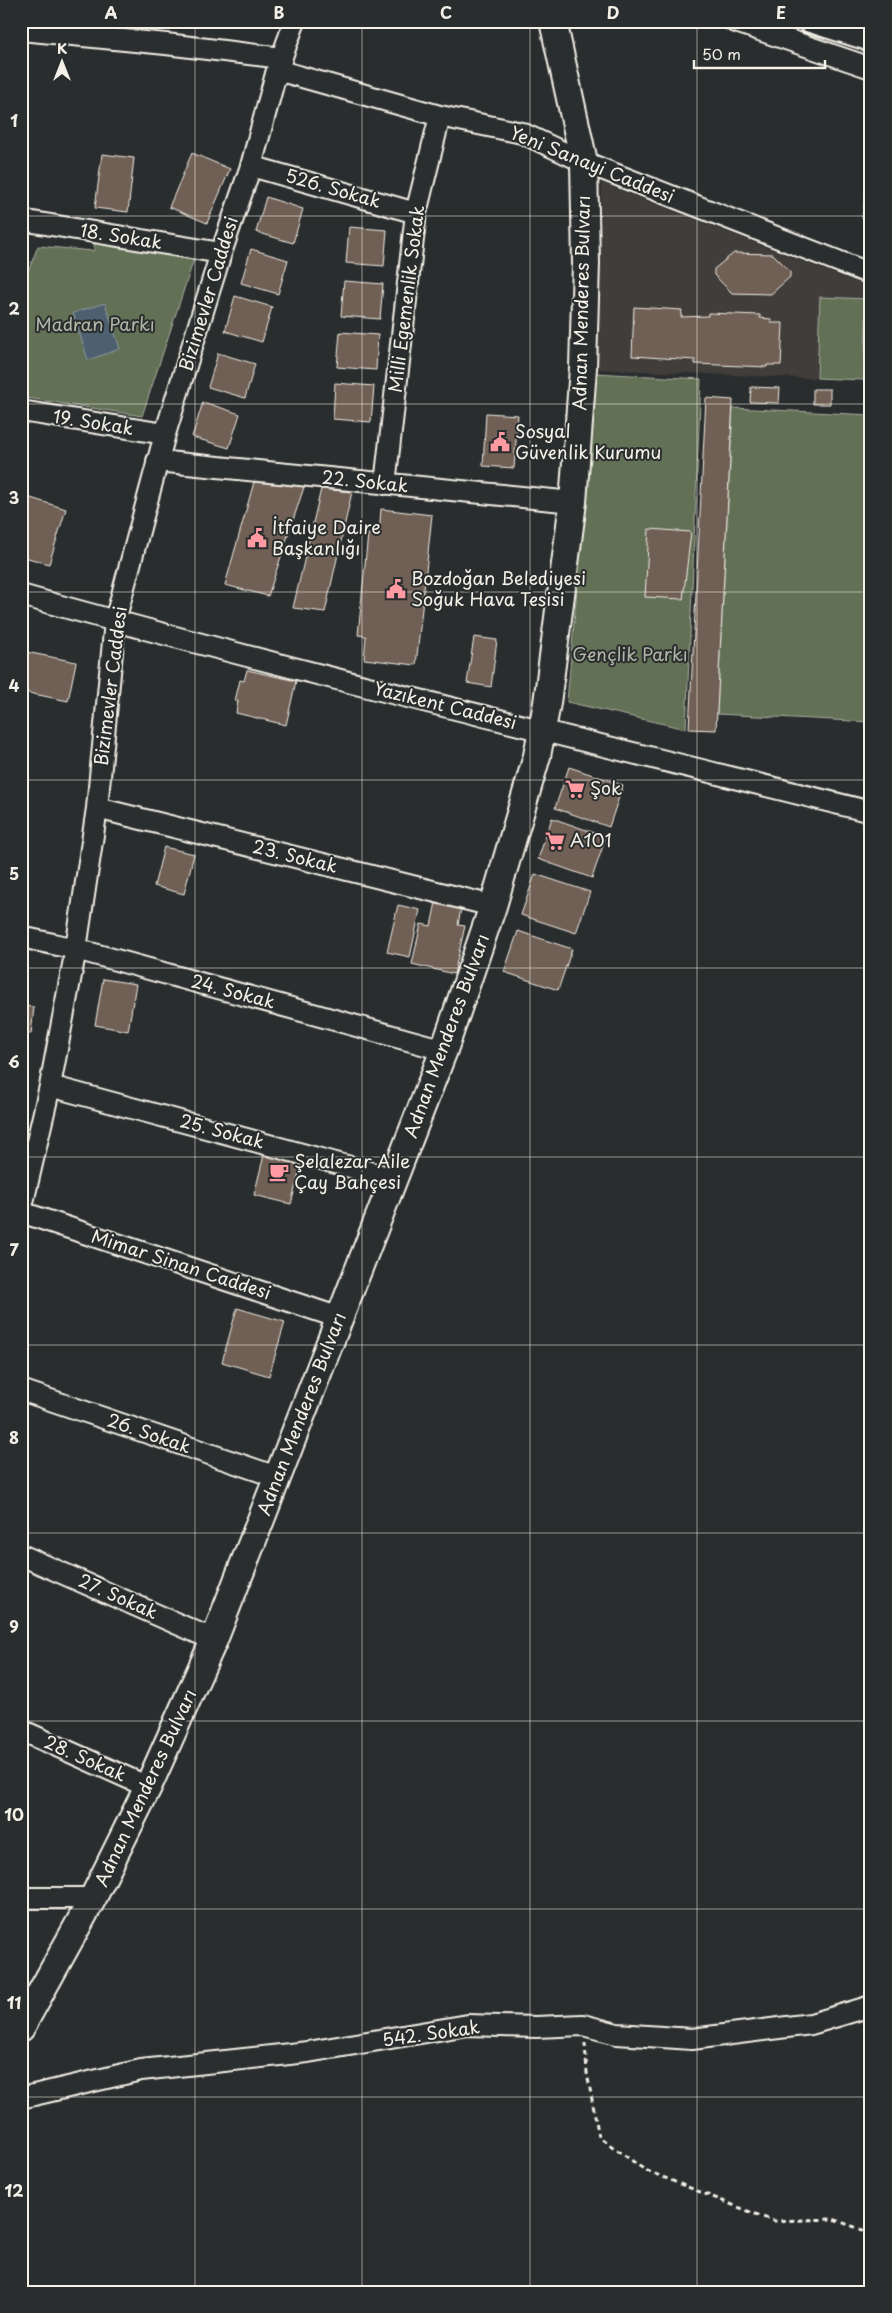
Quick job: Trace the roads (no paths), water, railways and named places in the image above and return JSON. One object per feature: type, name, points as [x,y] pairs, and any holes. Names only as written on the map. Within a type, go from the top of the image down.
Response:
[{"type":"main road","name":"Adnan Menderes Bulvarı","points":[[22,2027],[94,1898],[148,1787],[214,1640],[444,1050],[493,906],[537,756],[573,502],[583,368],[586,263],[584,162],[554,27]]},
{"type":"street","name":"Bizimevler Caddesi","points":[[21,1212],[50,1086],[76,949],[97,808],[115,621],[157,461],[221,253],[250,166],[279,64],[295,21]]},
{"type":"street","points":[[733,21],[871,68]]},
{"type":"street","points":[[807,21],[870,37]]},
{"type":"street","name":"Yeni Sanayi Caddesi","points":[[21,30],[166,44],[279,64],[440,116],[522,133],[584,162],[871,274]]},
{"type":"street","name":"Milli Egemenlik Sokak","points":[[385,484],[416,213],[440,116]]},
{"type":"street","name":"526. Sokak","points":[[250,166],[416,213]]},
{"type":"street","name":"18. Sokak","points":[[21,220],[221,253]]},
{"type":"street","name":"19. Sokak","points":[[21,411],[166,434]]},
{"type":"street","name":"22. Sokak","points":[[157,461],[573,502]]},
{"type":"street","name":"Yazıkent Caddesi","points":[[21,595],[115,621],[871,812]]},
{"type":"street","name":"23. Sokak","points":[[97,808],[493,906]]},
{"type":"street","name":"24. Sokak","points":[[21,937],[76,949],[444,1050]]},
{"type":"street","name":"25. Sokak","points":[[50,1086],[395,1179]]},
{"type":"street","name":"Mimar Sinan Caddesi","points":[[21,1212],[340,1318]]},
{"type":"street","name":"26. Sokak","points":[[21,1390],[277,1477]]},
{"type":"street","name":"27. Sokak","points":[[21,1554],[214,1640]]},
{"type":"street","name":"28. Sokak","points":[[21,1730],[148,1787]]},
{"type":"street","points":[[21,1898],[94,1898]]},
{"type":"street","name":"542. Sokak","points":[[21,2098],[141,2070],[308,2052],[468,2025],[536,2027],[584,2025],[617,2034],[692,2039],[811,2024],[871,2006]]},
{"type":"water","points":[[105,303],[120,349],[88,360],[73,313]]},
{"type":"place","name":"Sosyal Güvenlik Kurumu","points":[[500,442]]},
{"type":"place","name":"İtfaiye Daire Başkanlığı","points":[[257,538]]},
{"type":"place","name":"Bozdoğan Belediyesi Soğuk Hava Tesisi","points":[[396,589]]},
{"type":"place","name":"Şok","points":[[575,789]]},
{"type":"place","name":"A101","points":[[555,841]]},
{"type":"place","name":"Şelalezar Aile Çay Bahçesi","points":[[279,1172]]},
{"type":"park label","name":"Madran Parkı","points":[[95,325]]},
{"type":"park label","name":"Gençlik Parkı","points":[[630,655]]}]
